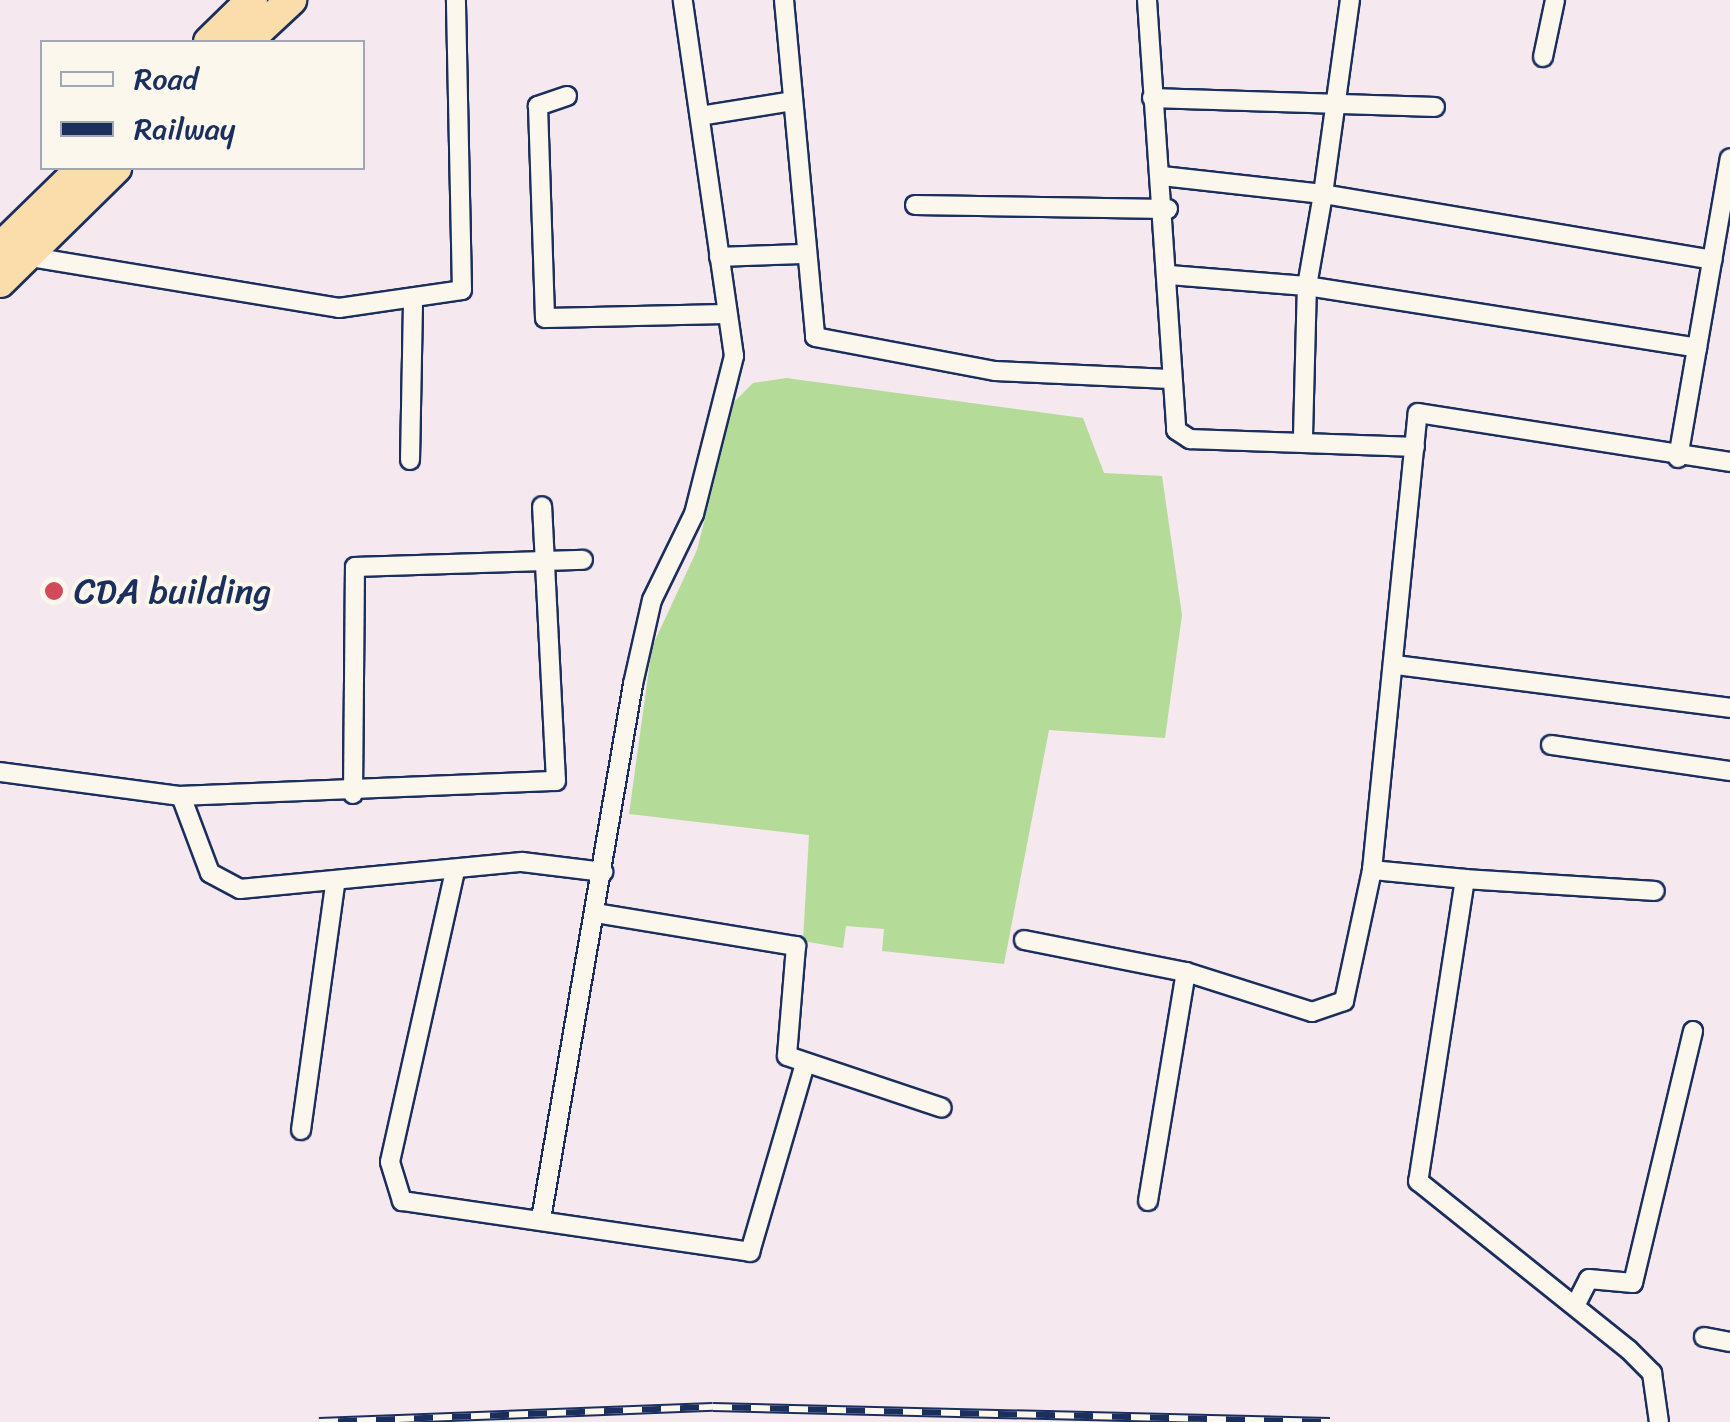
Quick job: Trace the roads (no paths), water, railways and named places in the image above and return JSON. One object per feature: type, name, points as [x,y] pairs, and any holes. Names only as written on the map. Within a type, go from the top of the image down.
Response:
[{"type":"highway","points":[[211,40],[252,0]]},
{"type":"highway","points":[[248,40],[289,0]]},
{"type":"highway","points":[[0,282],[9,240],[80,170]]},
{"type":"highway","points":[[9,240],[113,170]]},
{"type":"street","points":[[9,240],[340,308],[413,303],[462,290],[456,0]]},
{"type":"street","points":[[541,1219],[652,600],[694,514],[734,356],[683,0]]},
{"type":"street","points":[[784,0],[811,326],[822,342],[995,371],[1170,379]]},
{"type":"street","points":[[1147,0],[1152,98],[1168,209],[1170,379],[1180,436],[1303,436],[1415,447]]},
{"type":"street","points":[[1303,436],[1308,286],[1350,0]]},
{"type":"street","points":[[1543,57],[1555,0]]},
{"type":"street","points":[[567,96],[538,106],[545,318],[726,314]]},
{"type":"street","points":[[1152,98],[1435,107]]},
{"type":"street","points":[[700,116],[794,101]]},
{"type":"street","points":[[1678,458],[1730,158]]},
{"type":"street","points":[[1162,176],[1323,194],[1712,260]]},
{"type":"street","points":[[915,204],[1168,209]]},
{"type":"street","points":[[718,257],[808,254]]},
{"type":"street","points":[[1169,275],[1308,286],[1697,348]]},
{"type":"street","points":[[410,460],[413,303]]},
{"type":"street","points":[[1024,940],[1186,972],[1312,1012],[1344,1001],[1372,870],[1396,664],[1418,413],[1678,458],[1730,462]]},
{"type":"street","points":[[0,772],[181,796],[353,794],[556,781],[542,506]]},
{"type":"street","points":[[353,794],[355,567],[583,560]]},
{"type":"street","points":[[1396,664],[1730,708]]},
{"type":"street","points":[[1552,745],[1730,771]]},
{"type":"street","points":[[181,796],[218,882],[336,885],[522,862],[603,872]]},
{"type":"street","points":[[1372,870],[1655,891]]},
{"type":"street","points":[[455,871],[390,1182],[402,1201],[442,1213],[541,1219],[750,1252],[804,1067]]},
{"type":"street","points":[[1465,878],[1418,1181],[1576,1306],[1652,1374],[1659,1422]]},
{"type":"street","points":[[301,1130],[336,885]]},
{"type":"street","points":[[596,913],[796,946],[784,1050],[804,1067],[942,1108]]},
{"type":"street","points":[[1148,1201],[1186,972]]},
{"type":"street","points":[[1576,1306],[1589,1280],[1633,1283],[1693,1031]]},
{"type":"street","points":[[1704,1337],[1730,1342]]},
{"type":"railway","points":[[319,1422],[713,1407],[1330,1422]]},
{"type":"place","name":"CDA building","points":[[54,591]]}]
